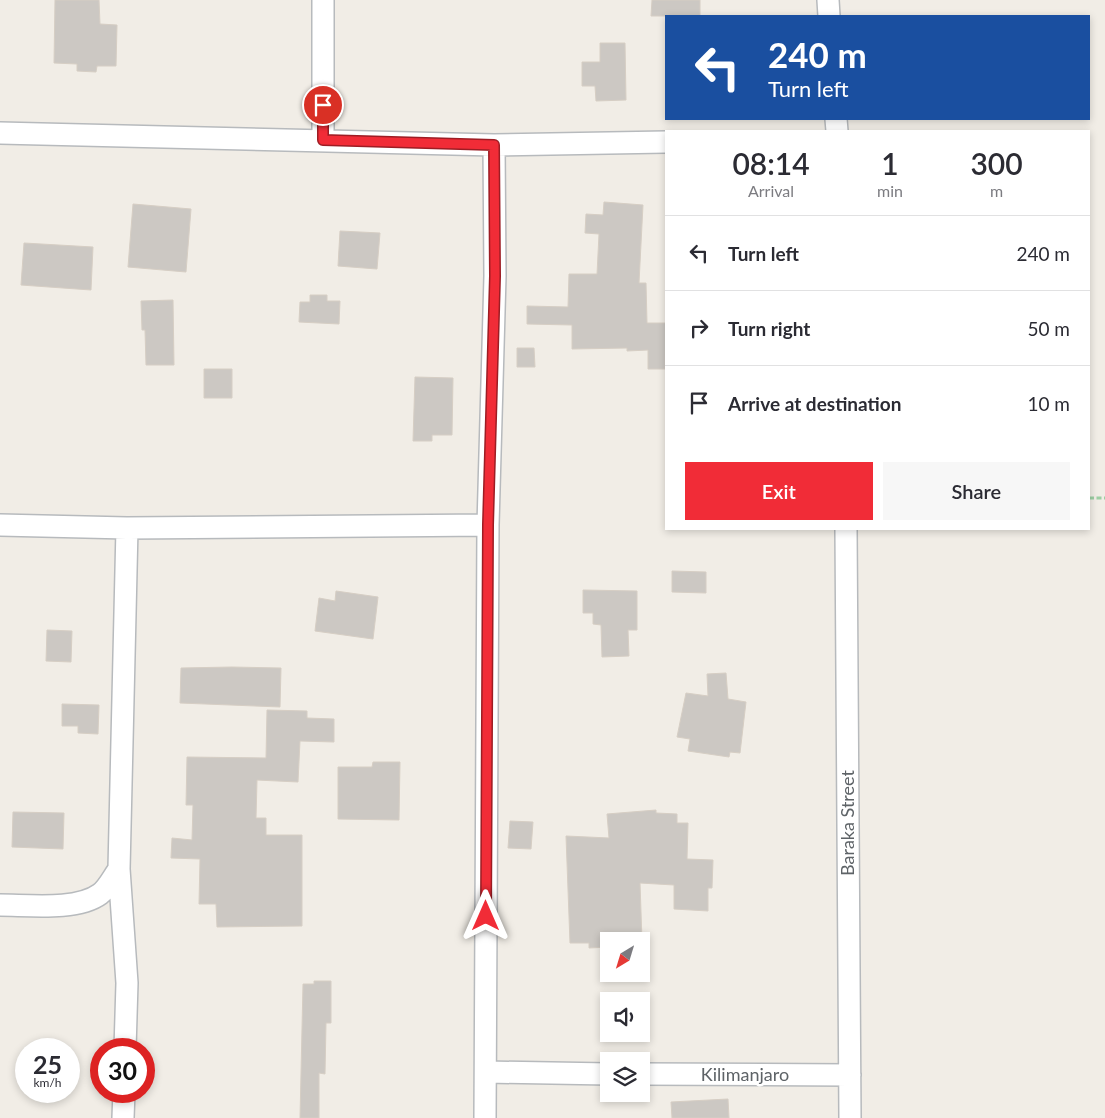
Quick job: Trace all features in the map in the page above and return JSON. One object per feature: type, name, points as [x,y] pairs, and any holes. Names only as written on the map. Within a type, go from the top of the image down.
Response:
[{"type":"street","points":[[323,0],[323,140]]},
{"type":"street","points":[[828,0],[829,15]]},
{"type":"street","points":[[0,133],[494,145],[665,142]]},
{"type":"street","points":[[485,1118],[488,525],[495,286],[494,145]]},
{"type":"street","points":[[0,525],[127,528],[488,525]]},
{"type":"street","points":[[125,1038],[127,983],[119,869],[127,528]]},
{"type":"street","name":"Baraka Street","points":[[846,530],[850,1118]]},
{"type":"street","points":[[0,905],[64,905],[86,901],[100,894],[119,869]]},
{"type":"street","points":[[486,1072],[600,1074]]},
{"type":"street","name":"Kilimanjaro","points":[[650,1074],[850,1075]]},
{"type":"street","points":[[123,1118],[124,1103]]},
{"type":"path","points":[[1090,498],[1105,498]]},
{"type":"building","points":[[55,0],[99,0],[100,24],[117,25],[116,66],[97,66],[96,72],[77,71],[77,64],[54,63]]},
{"type":"building","points":[[652,0],[700,0],[700,15],[651,16]]},
{"type":"building","points":[[600,43],[625,43],[626,100],[596,101],[595,86],[582,86],[582,62],[600,62]]},
{"type":"building","points":[[604,202],[643,205],[639,283],[646,283],[647,323],[665,323],[665,369],[648,369],[648,350],[627,351],[627,348],[572,349],[572,325],[527,324],[527,306],[568,307],[569,274],[597,274],[599,234],[585,233],[586,214],[603,215]]},
{"type":"building","points":[[133,204],[191,209],[186,272],[128,267]]},
{"type":"building","points":[[340,231],[380,233],[377,269],[338,266]]},
{"type":"building","points":[[24,243],[93,247],[91,290],[21,285]]},
{"type":"building","points":[[310,295],[327,295],[327,301],[340,301],[339,324],[299,322],[300,302],[310,302]]},
{"type":"building","points":[[173,300],[174,365],[146,365],[145,330],[142,330],[141,301]]},
{"type":"building","points":[[517,348],[534,348],[535,367],[517,367]]},
{"type":"building","points":[[204,369],[232,369],[232,398],[204,398]]},
{"type":"building","points":[[415,377],[453,378],[452,435],[432,435],[432,441],[413,441]]},
{"type":"building","points":[[672,571],[706,572],[706,593],[672,592]]},
{"type":"building","points":[[583,590],[637,591],[637,630],[628,630],[629,656],[602,657],[601,625],[593,624],[593,613],[583,613]]},
{"type":"building","points":[[336,591],[378,597],[373,639],[315,631],[319,598],[335,601]]},
{"type":"building","points":[[47,630],[72,631],[71,662],[46,661]]},
{"type":"building","points":[[181,668],[281,668],[280,707],[180,703]]},
{"type":"building","points":[[726,673],[728,699],[746,702],[740,753],[730,752],[729,757],[688,751],[690,739],[677,737],[686,693],[708,696],[707,674]]},
{"type":"building","points":[[62,704],[99,705],[98,734],[78,733],[78,726],[62,726]]},
{"type":"building","points":[[267,710],[307,711],[307,718],[334,719],[334,742],[300,741],[298,782],[257,780],[256,818],[266,818],[266,835],[302,835],[302,926],[217,927],[216,904],[199,904],[200,859],[171,858],[172,838],[192,840],[193,805],[186,805],[187,757],[266,758]]},
{"type":"building","points":[[373,762],[400,762],[399,820],[338,819],[338,767],[372,767]]},
{"type":"building","points":[[656,810],[656,813],[677,814],[677,823],[688,823],[687,859],[713,860],[712,888],[708,888],[708,911],[674,909],[674,885],[640,883],[642,932],[600,932],[600,947],[589,948],[589,943],[570,943],[566,836],[609,838],[607,814]]},
{"type":"building","points":[[13,812],[64,813],[63,849],[12,847]]},
{"type":"building","points":[[510,821],[533,822],[531,849],[508,848]]},
{"type":"building","points":[[314,981],[331,981],[331,1023],[326,1023],[325,1074],[319,1073],[319,1118],[300,1118],[303,984],[314,984]]},
{"type":"building","points":[[728,1099],[729,1118],[672,1118],[671,1102]]},
{"type":"route","points":[[323,105],[323,140],[494,145],[495,276],[488,525],[486,916]]}]
